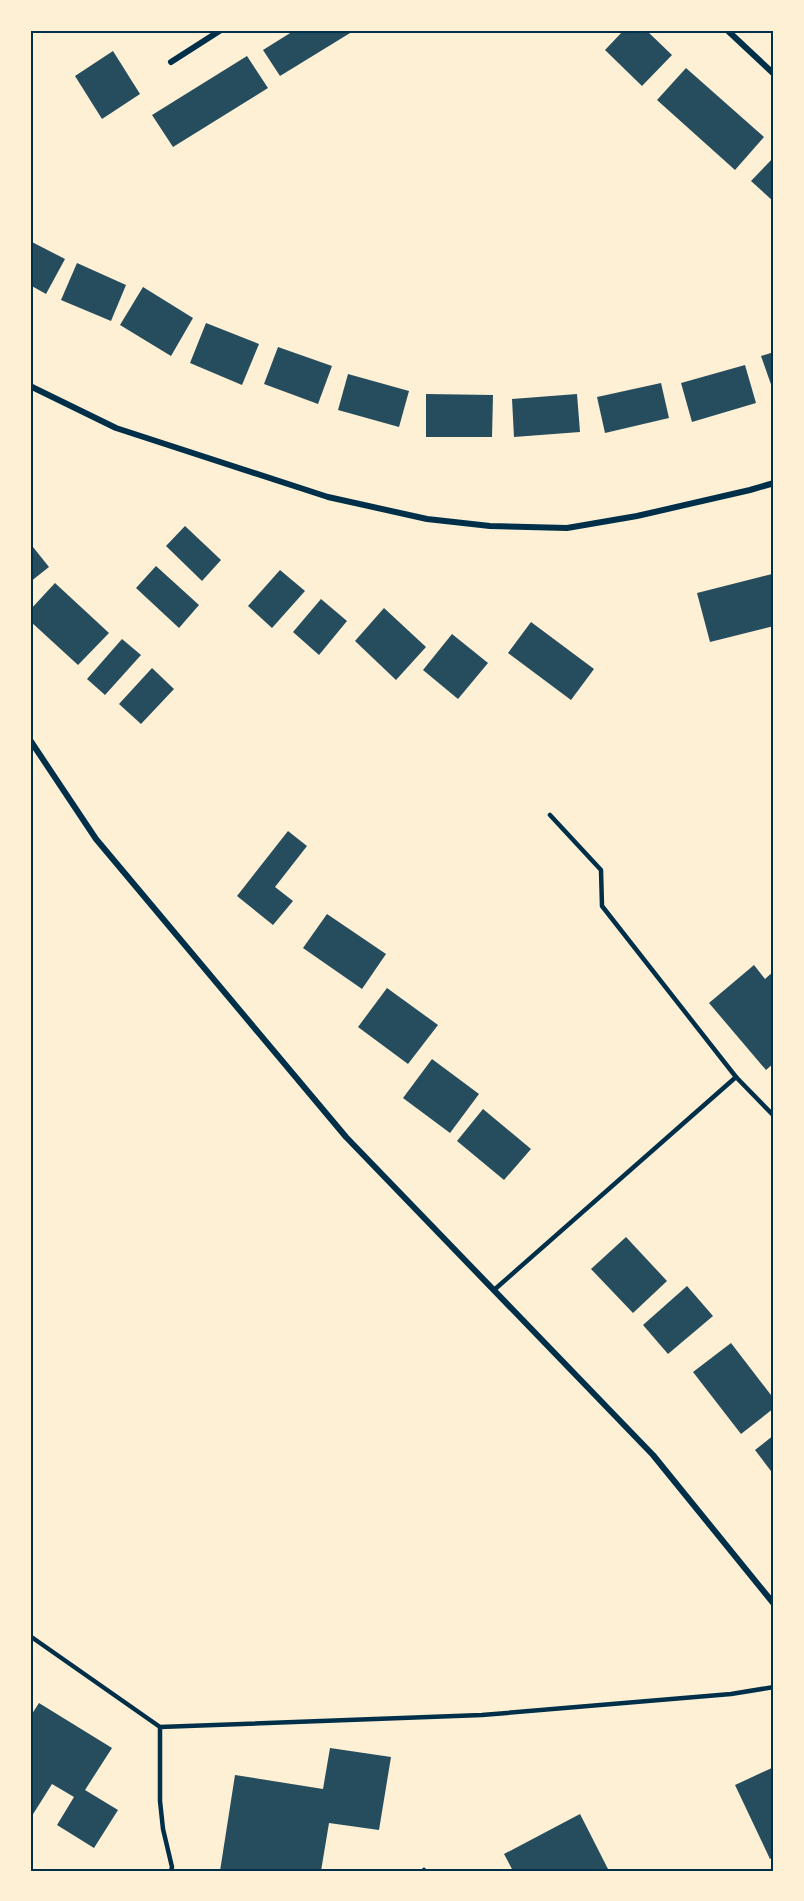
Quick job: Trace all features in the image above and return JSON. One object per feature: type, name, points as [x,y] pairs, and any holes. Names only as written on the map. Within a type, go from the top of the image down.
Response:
[{"type":"street","points":[[171,62],[221,30]]},
{"type":"street","points":[[727,30],[774,74]]},
{"type":"street","points":[[30,386],[116,428],[328,497],[427,519],[490,526],[567,528],[637,516],[774,483]]},
{"type":"street","points":[[30,740],[96,839],[346,1137],[653,1455],[774,1604]]},
{"type":"lane","points":[[550,815],[601,870],[602,906],[736,1077],[774,1116]]},
{"type":"lane","points":[[494,1290],[736,1077]]},
{"type":"lane","points":[[30,1636],[160,1727],[482,1714],[731,1694],[774,1687]]},
{"type":"lane","points":[[160,1727],[160,1801],[171,1871]]},
{"type":"building","points":[[295,30],[355,30],[280,76],[263,50]]},
{"type":"building","points":[[624,30],[646,30],[672,55],[642,86],[605,50]]},
{"type":"building","points":[[113,51],[140,94],[102,119],[75,76]]},
{"type":"building","points":[[247,56],[268,88],[173,147],[152,115]]},
{"type":"building","points":[[686,68],[764,137],[735,170],[657,100]]},
{"type":"building","points":[[774,157],[774,202],[751,181]]},
{"type":"building","points":[[30,241],[65,259],[46,294],[30,285]]},
{"type":"building","points":[[77,263],[126,285],[111,321],[61,300]]},
{"type":"building","points":[[143,287],[193,318],[171,356],[120,325]]},
{"type":"building","points":[[206,323],[259,344],[242,385],[190,363]]},
{"type":"building","points":[[278,347],[332,366],[318,404],[264,384]]},
{"type":"building","points":[[774,352],[774,393],[761,356]]},
{"type":"building","points":[[745,365],[756,403],[692,422],[681,383]]},
{"type":"building","points":[[348,374],[409,391],[399,427],[338,410]]},
{"type":"building","points":[[661,383],[669,418],[605,433],[597,397]]},
{"type":"building","points":[[426,394],[493,395],[492,437],[426,437]]},
{"type":"building","points":[[577,394],[580,432],[514,437],[512,399]]},
{"type":"building","points":[[185,526],[221,560],[202,581],[166,546]]},
{"type":"building","points":[[33,547],[49,567],[30,582],[30,549]]},
{"type":"building","points":[[156,566],[199,605],[179,628],[136,588]]},
{"type":"building","points":[[280,570],[305,591],[272,628],[248,606]]},
{"type":"building","points":[[772,574],[774,626],[710,642],[697,593]]},
{"type":"building","points":[[55,583],[109,633],[78,665],[30,621],[30,610]]},
{"type":"building","points":[[321,599],[347,621],[319,655],[293,632]]},
{"type":"building","points":[[384,608],[426,647],[396,680],[355,641]]},
{"type":"building","points":[[531,622],[594,669],[571,700],[508,653]]},
{"type":"building","points":[[452,634],[488,663],[458,699],[423,670]]},
{"type":"building","points":[[122,639],[141,655],[105,695],[87,679]]},
{"type":"building","points":[[152,668],[174,689],[141,724],[119,704]]},
{"type":"building","points":[[288,831],[307,846],[275,887],[293,901],[273,925],[237,896]]},
{"type":"building","points":[[327,914],[386,954],[362,989],[303,948]]},
{"type":"building","points":[[754,965],[765,979],[774,971],[774,1063],[766,1070],[709,1003]]},
{"type":"building","points":[[387,988],[438,1025],[408,1064],[358,1027]]},
{"type":"building","points":[[432,1059],[479,1094],[450,1133],[403,1098]]},
{"type":"building","points":[[483,1109],[531,1149],[504,1180],[457,1141]]},
{"type":"building","points":[[626,1237],[667,1281],[633,1313],[591,1269]]},
{"type":"building","points":[[687,1286],[713,1316],[668,1354],[643,1325]]},
{"type":"building","points":[[731,1343],[774,1399],[774,1408],[741,1434],[693,1372]]},
{"type":"building","points":[[774,1435],[774,1475],[755,1450]]},
{"type":"building","points":[[39,1703],[112,1748],[85,1790],[118,1810],[94,1848],[57,1825],[74,1797],[52,1784],[30,1819],[30,1717]]},
{"type":"building","points":[[330,1748],[391,1757],[379,1830],[329,1823],[321,1871],[220,1871],[235,1775],[323,1789]]},
{"type":"building","points":[[774,1767],[774,1857],[770,1859],[735,1785]]},
{"type":"building","points":[[580,1814],[609,1871],[513,1871],[504,1854]]}]
